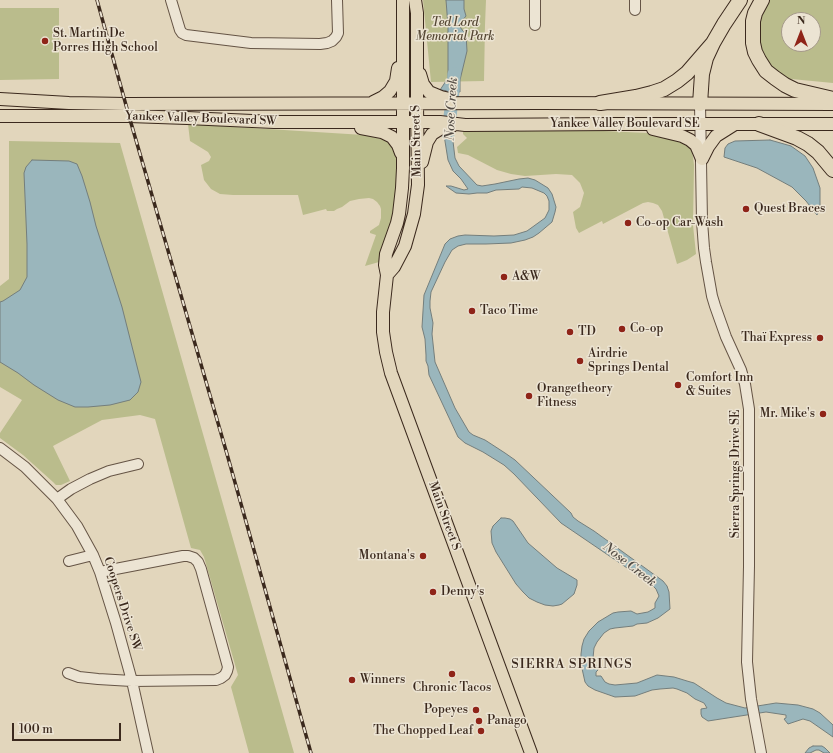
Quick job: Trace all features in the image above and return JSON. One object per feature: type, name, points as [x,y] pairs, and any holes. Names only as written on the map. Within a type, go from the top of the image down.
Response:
[{"type":"highway","points":[[600,103],[652,94],[677,81],[686,73],[712,43],[740,0]]},
{"type":"highway","points":[[762,0],[755,13],[752,28],[755,52],[766,70],[784,85],[795,90],[833,99]]},
{"type":"highway","points":[[700,104],[702,74],[712,43]]},
{"type":"highway","points":[[759,124],[797,138],[808,144],[818,152],[833,170]]},
{"type":"main road","name":"Main Street S","points":[[403,0],[403,168],[399,214],[386,254],[385,265],[387,274],[383,312],[386,352],[391,373],[531,753]]},
{"type":"main road","name":"Main Street S","points":[[387,274],[394,268],[405,246],[414,214],[418,185],[417,13],[415,0]]},
{"type":"main road","points":[[368,103],[379,100],[388,94],[394,85],[398,72],[403,25]]},
{"type":"main road","points":[[417,63],[423,84],[429,92],[441,97],[465,103]]},
{"type":"main road","name":"Yankee Valley Boulevard SW","points":[[0,99],[106,104],[417,103]]},
{"type":"main road","name":"Yankee Valley Boulevard SE","points":[[417,103],[833,104]]},
{"type":"main road","name":"Yankee Valley Boulevard SW","points":[[0,116],[187,118],[274,122],[417,122]]},
{"type":"main road","points":[[274,122],[359,128],[382,132],[392,137],[398,145],[401,151],[403,168]]},
{"type":"main road","name":"Yankee Valley Boulevard SE","points":[[417,122],[440,122],[465,125],[833,124]]},
{"type":"main road","points":[[616,124],[682,136],[696,145],[702,159]]},
{"type":"main road","points":[[702,159],[716,136],[735,124]]},
{"type":"main road","points":[[418,185],[425,149],[432,134],[440,129],[465,125]]},
{"type":"street","points":[[172,0],[180,30],[186,35],[251,43],[320,44],[332,41],[338,33],[337,0]]},
{"type":"street","points":[[535,0],[535,25]]},
{"type":"street","name":"Sierra Springs Drive SE","points":[[700,104],[702,221],[706,262],[712,296],[726,337],[741,370],[749,409],[749,558],[746,641],[751,699],[761,753]]},
{"type":"street","name":"Coopers Drive SW","points":[[0,448],[25,467],[57,499],[76,526],[93,555],[100,572],[132,680],[148,753]]},
{"type":"street","points":[[57,499],[70,489],[90,479],[109,471],[138,464]]},
{"type":"street","points":[[69,561],[93,555]]},
{"type":"street","points":[[68,673],[87,678],[132,680],[216,680],[225,675],[227,671],[228,667],[201,569],[198,562],[194,558],[183,556],[100,572]]},
{"type":"green space","name":"Ted Lord Memorial Park","points":[[423,0],[486,0],[484,81],[431,82]]},
{"type":"green space","points":[[766,0],[833,0],[833,83],[781,78],[763,59],[755,36]]},
{"type":"green space","points":[[0,8],[59,8],[59,79],[0,80]]},
{"type":"green space","points":[[188,124],[364,135],[381,139],[393,145],[397,157],[398,179],[393,219],[379,262],[365,266],[376,235],[370,233],[370,231],[379,225],[381,218],[380,206],[373,199],[369,198],[350,201],[334,211],[327,211],[326,209],[303,215],[298,195],[220,194],[211,189],[204,180],[201,165],[209,161],[211,157],[208,152],[190,141]]},
{"type":"green space","points":[[604,131],[647,133],[674,137],[691,147],[694,165],[693,225],[696,254],[677,264],[662,211],[658,205],[648,202],[643,203],[603,224],[602,221],[579,233],[576,228],[573,212],[580,207],[584,193],[580,183],[572,175],[556,174],[525,176],[511,174],[497,170],[468,155],[458,153],[457,147],[467,138],[463,132]]},
{"type":"green space","points":[[9,141],[120,143],[294,753],[249,753],[231,687],[238,675],[204,557],[200,550],[191,548],[155,419],[140,415],[102,420],[53,446],[70,481],[61,485],[56,485],[23,455],[0,438],[0,433],[22,400],[0,387],[0,286],[9,279]]},
{"type":"water","points":[[446,0],[464,0],[466,16],[461,22],[460,27],[466,34],[467,51],[460,80],[460,92],[440,90],[448,78],[448,26]]},
{"type":"water","points":[[452,133],[455,158],[459,166],[477,185],[482,186],[528,178],[535,180],[548,188],[552,194],[556,207],[552,222],[533,237],[511,243],[466,244],[458,246],[452,250],[445,262],[431,292],[430,308],[433,323],[432,334],[435,362],[455,408],[469,432],[485,440],[515,460],[571,513],[573,517],[663,581],[669,592],[670,609],[658,618],[647,623],[610,629],[604,633],[594,648],[593,658],[598,670],[596,672],[596,676],[601,676],[605,682],[615,685],[637,683],[657,675],[674,677],[694,683],[726,703],[745,708],[776,703],[798,705],[813,709],[820,713],[833,725],[833,737],[810,721],[803,719],[788,724],[784,719],[786,718],[786,715],[766,712],[708,721],[702,717],[701,714],[701,709],[707,708],[704,703],[687,693],[673,688],[652,690],[635,696],[615,697],[595,690],[588,686],[585,682],[581,664],[581,654],[584,639],[589,631],[598,622],[613,613],[631,611],[637,614],[648,612],[655,608],[655,603],[659,596],[656,589],[648,581],[561,523],[504,465],[465,443],[458,437],[429,375],[426,361],[425,339],[422,327],[424,295],[445,244],[450,239],[458,236],[514,235],[527,231],[545,218],[549,210],[549,201],[547,196],[544,193],[532,188],[522,187],[519,189],[496,190],[487,193],[469,194],[456,193],[446,186],[464,190],[468,189],[453,171],[448,160],[444,135]]},
{"type":"water","points":[[770,140],[791,146],[805,156],[813,168],[820,188],[820,208],[817,215],[792,187],[757,168],[724,157],[725,148],[728,144],[735,141]]},
{"type":"water","points":[[32,160],[69,161],[77,164],[82,176],[96,226],[122,307],[141,382],[138,392],[130,400],[110,405],[75,407],[58,400],[0,362],[0,302],[20,290],[27,277],[24,173],[26,167]]},
{"type":"water","points":[[501,518],[510,519],[513,521],[528,543],[557,568],[577,580],[574,594],[562,604],[553,606],[537,602],[529,598],[516,584],[492,543],[491,531],[493,526]]},
{"type":"water","points":[[813,746],[822,746],[830,753],[824,753],[816,750],[810,753],[805,753]]},
{"type":"waterway","name":"Nose Creek","points":[[448,134],[454,74]]},
{"type":"railway","points":[[97,0],[311,753]]},
{"type":"place","name":"St. Martin De Porres High School","points":[[45,41]]},
{"type":"place","name":"Quest Braces","points":[[746,209]]},
{"type":"place","name":"Co-op Car-Wash","points":[[628,223]]},
{"type":"place","name":"A&W","points":[[504,277]]},
{"type":"place","name":"Taco Time","points":[[472,311]]},
{"type":"place","name":"Co-op","points":[[622,329]]},
{"type":"place","name":"TD","points":[[570,332]]},
{"type":"place","name":"Thaï Express","points":[[820,338]]},
{"type":"place","name":"Airdrie Springs Dental","points":[[580,361]]},
{"type":"place","name":"Comfort Inn & Suites","points":[[678,385]]},
{"type":"place","name":"Orangetheory Fitness","points":[[529,396]]},
{"type":"place","name":"Mr. Mike's","points":[[823,414]]},
{"type":"place","name":"Montana's","points":[[423,556]]},
{"type":"place","name":"Denny's","points":[[433,592]]},
{"type":"place","name":"Chronic Tacos","points":[[452,674]]},
{"type":"place","name":"Winners","points":[[352,680]]},
{"type":"place","name":"Popeyes","points":[[476,710]]},
{"type":"place","name":"Panago","points":[[479,721]]},
{"type":"place","name":"The Chopped Leaf","points":[[481,731]]},
{"type":"district","name":"SIERRA SPRINGS","points":[[572,665]]}]
